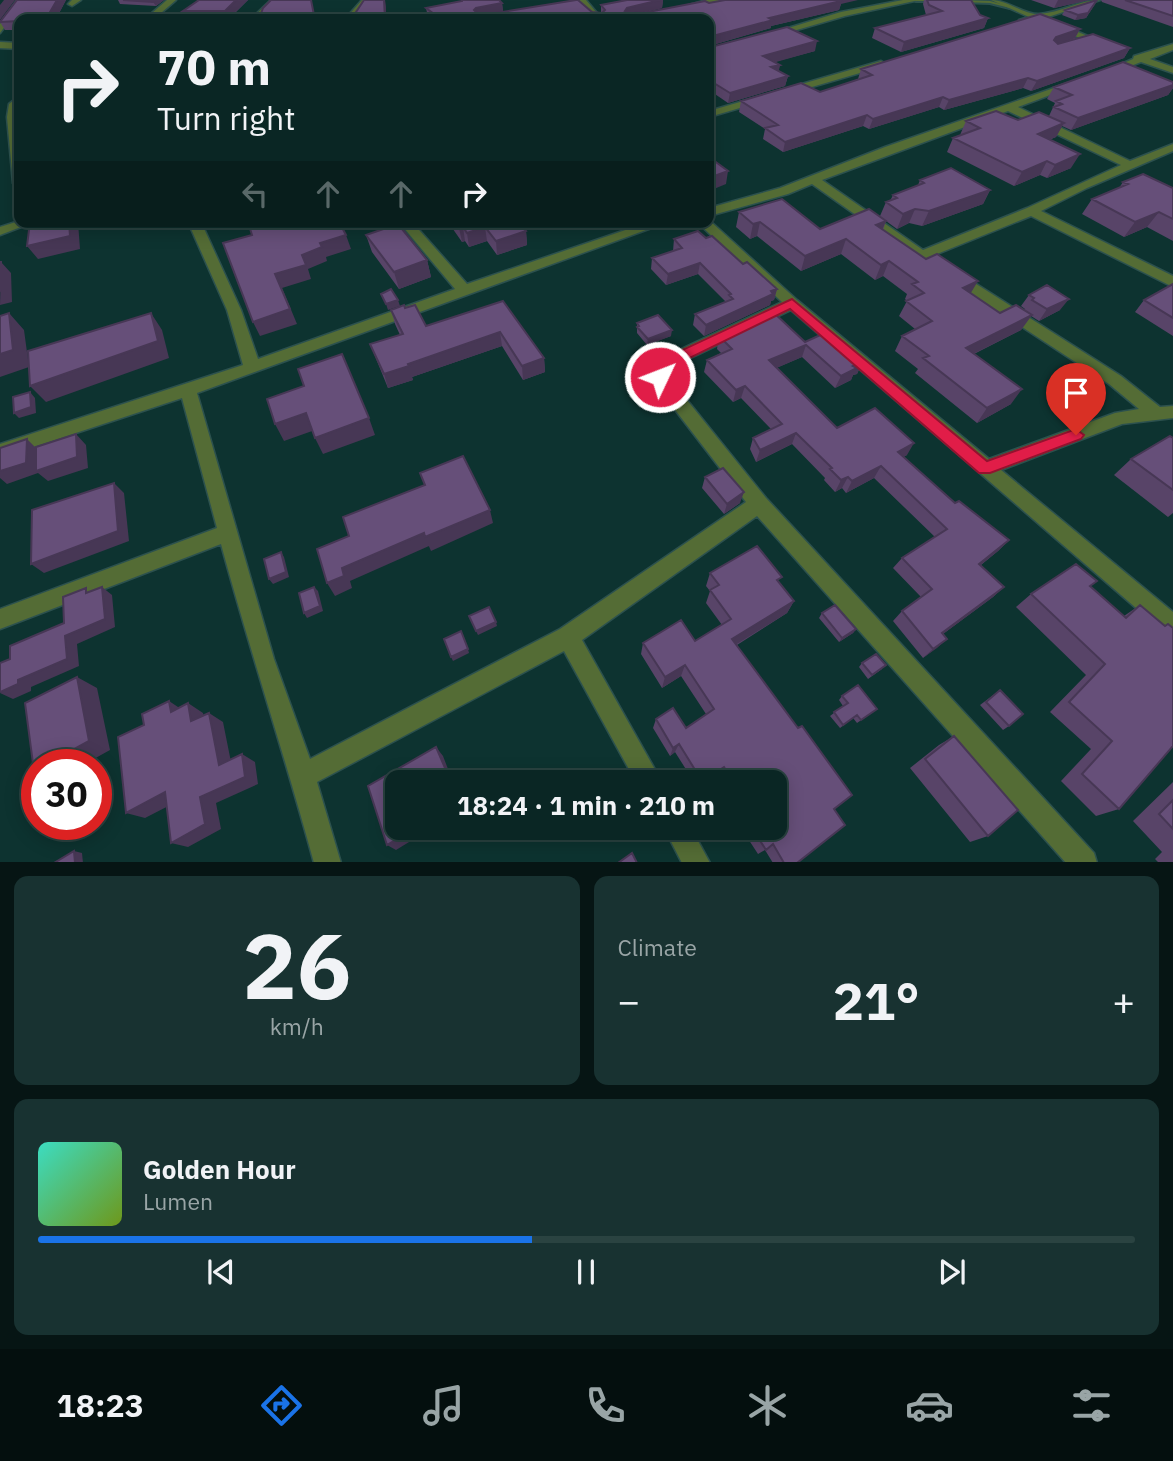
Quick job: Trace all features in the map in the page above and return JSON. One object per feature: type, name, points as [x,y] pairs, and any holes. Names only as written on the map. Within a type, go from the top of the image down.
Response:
[{"type":"street","points":[[0,30],[21,0]]},
{"type":"street","points":[[155,14],[172,0]]},
{"type":"street","points":[[261,14],[276,0]]},
{"type":"street","points":[[353,14],[366,0]]},
{"type":"street","points":[[681,8],[718,0]]},
{"type":"street","points":[[753,39],[915,0]]},
{"type":"street","points":[[995,0],[1114,49]]},
{"type":"street","points":[[1012,26],[1096,0]]},
{"type":"street","points":[[571,4],[583,1]]},
{"type":"street","points":[[714,210],[814,180],[889,149],[1173,47]]},
{"type":"street","points":[[1127,54],[1173,70]]},
{"type":"street","points":[[714,113],[890,61]]},
{"type":"street","points":[[14,104],[14,136]]},
{"type":"street","points":[[1009,107],[1130,165]]},
{"type":"street","points":[[922,255],[1031,211],[1173,147]]},
{"type":"street","points":[[814,180],[922,255],[1115,380],[1154,412]]},
{"type":"street","points":[[1031,211],[1172,281]]},
{"type":"street","points":[[197,228],[234,310],[253,367]]},
{"type":"street","points":[[410,228],[464,289]]},
{"type":"street","points":[[0,452],[188,390],[464,289],[644,228]]},
{"type":"street","points":[[710,228],[792,303],[1173,626]]},
{"type":"street","points":[[792,303],[670,361],[660,372],[660,377],[669,392],[759,504],[1083,862]]},
{"type":"street","points":[[188,390],[263,659],[303,776],[328,862]]},
{"type":"street","points":[[985,468],[1121,418],[1154,412],[1173,412]]},
{"type":"street","points":[[303,776],[568,637],[759,504]]},
{"type":"street","points":[[0,619],[226,533]]},
{"type":"street","points":[[568,637],[643,770]]},
{"type":"street","points":[[684,840],[696,862]]},
{"type":"lane","points":[[915,0],[942,1]]},
{"type":"lane","points":[[951,1],[990,2],[1010,7]]},
{"type":"lane","points":[[1077,42],[1088,39]]},
{"type":"building","points":[[17,0],[57,0],[49,14],[14,14],[14,21],[0,22]]},
{"type":"building","points":[[123,0],[156,0],[153,2]]},
{"type":"building","points":[[199,0],[236,0],[225,11],[183,11]]},
{"type":"building","points":[[271,0],[311,0],[314,14],[261,14]]},
{"type":"building","points":[[364,0],[384,0],[385,14],[355,14]]},
{"type":"building","points":[[499,0],[502,3],[474,10],[477,13],[496,13],[578,0],[592,12],[602,13],[605,10],[601,5],[627,0],[660,0],[627,8],[625,11],[643,13],[705,1],[841,1],[769,18],[773,20],[714,36],[714,14],[434,14],[426,8],[462,1]]},
{"type":"building","points":[[927,0],[971,0],[980,15],[988,18],[904,42],[875,28],[942,11],[929,5]]},
{"type":"building","points":[[1097,0],[1088,13],[1078,15],[1065,10]]},
{"type":"building","points":[[1125,0],[1173,0],[1173,16]]},
{"type":"building","points":[[1040,14],[1080,29],[1056,37],[1054,40],[1058,44],[1093,34],[1130,48],[1037,81],[1028,78],[949,100],[943,97],[873,119],[867,115],[785,142],[765,128],[778,125],[741,101],[801,83],[820,92],[872,75],[861,69]]},
{"type":"building","points":[[787,27],[817,41],[763,56],[780,65],[771,67],[788,76],[730,93],[714,83],[714,46]]},
{"type":"building","points":[[1123,62],[1173,82],[1173,85],[1078,118],[1054,107],[1062,104],[1056,101],[1072,95],[1054,87]]},
{"type":"building","points":[[996,111],[1018,120],[1039,112],[1064,123],[1038,134],[1080,154],[1055,165],[1047,161],[1022,172],[953,138],[980,128],[966,121]]},
{"type":"building","points":[[714,161],[728,171],[714,176]]},
{"type":"building","points":[[951,168],[990,190],[929,211],[915,209],[903,214],[886,202],[897,198],[893,195],[924,183],[920,180]]},
{"type":"building","points":[[1143,174],[1173,188],[1173,219],[1159,212],[1135,222],[1092,199],[1128,184],[1123,182]]},
{"type":"building","points":[[782,199],[820,229],[869,209],[886,221],[876,225],[926,259],[937,254],[978,281],[963,288],[1000,313],[1016,305],[1032,315],[966,348],[1022,389],[987,408],[923,358],[929,356],[902,336],[932,321],[906,301],[924,293],[912,284],[918,282],[889,261],[881,265],[846,239],[805,256],[760,222],[753,224],[739,212]]},
{"type":"building","points":[[29,228],[69,228],[70,236],[27,246]]},
{"type":"building","points":[[250,228],[342,228],[346,235],[320,243],[322,247],[302,255],[306,265],[275,274],[290,309],[253,322],[223,243],[252,235]]},
{"type":"building","points":[[386,228],[401,228],[427,260],[394,272],[366,235]]},
{"type":"building","points":[[464,228],[482,228],[467,233]]},
{"type":"building","points":[[486,228],[524,228],[526,231],[496,241]]},
{"type":"building","points":[[698,231],[706,238],[712,236],[743,264],[747,262],[777,289],[771,291],[773,294],[706,325],[695,314],[733,299],[729,295],[731,294],[700,263],[668,274],[652,258],[682,248],[674,239]]},
{"type":"building","points":[[1173,284],[1173,318],[1144,300]]},
{"type":"building","points":[[1047,285],[1069,299],[1047,309],[1032,300],[1034,298],[1029,295]]},
{"type":"building","points":[[391,289],[398,300],[386,304],[381,294]]},
{"type":"building","points":[[503,301],[544,358],[522,366],[500,332],[384,374],[370,344],[403,334],[391,310],[404,305],[405,308],[415,305],[426,326]]},
{"type":"building","points":[[772,311],[805,342],[827,332],[863,361],[853,366],[857,368],[841,376],[806,345],[769,360],[837,428],[875,408],[914,443],[898,452],[955,503],[959,501],[1009,540],[979,564],[1004,587],[942,633],[947,639],[933,649],[902,611],[932,589],[902,558],[947,529],[881,466],[852,481],[848,477],[841,480],[796,433],[760,450],[753,438],[782,424],[745,386],[736,390],[707,360],[732,349],[719,336]]},
{"type":"building","points":[[9,313],[13,350],[0,354],[0,316]]},
{"type":"building","points":[[151,313],[158,341],[30,386],[28,351]]},
{"type":"building","points":[[658,315],[672,330],[648,339],[637,327],[637,323]]},
{"type":"building","points":[[342,354],[369,418],[315,438],[306,413],[275,424],[267,399],[304,386],[298,369]]},
{"type":"building","points":[[30,392],[31,407],[14,413],[13,397]]},
{"type":"building","points":[[76,434],[77,457],[36,471],[36,447]]},
{"type":"building","points":[[1170,436],[1173,438],[1173,490],[1131,459]]},
{"type":"building","points":[[27,439],[26,463],[0,471],[0,448]]},
{"type":"building","points":[[463,456],[490,510],[425,537],[424,533],[342,568],[344,576],[327,583],[317,549],[349,536],[343,517],[425,485],[420,473]]},
{"type":"building","points":[[723,468],[744,492],[727,504],[705,477]]},
{"type":"building","points":[[114,483],[118,531],[31,564],[32,510]]},
{"type":"building","points":[[757,546],[782,577],[777,580],[794,601],[732,639],[798,728],[802,726],[852,795],[834,809],[845,825],[798,862],[783,862],[773,844],[766,850],[760,840],[787,840],[787,770],[726,770],[724,767],[719,770],[695,770],[679,744],[673,748],[656,719],[673,708],[686,728],[714,709],[685,665],[665,677],[643,643],[681,620],[695,641],[731,619],[710,590],[719,585],[710,573]]},
{"type":"building","points":[[281,552],[286,572],[269,579],[264,559]]},
{"type":"building","points":[[1076,564],[1097,581],[1090,586],[1126,618],[1140,605],[1165,626],[1168,624],[1173,628],[1173,746],[1119,809],[1082,774],[1112,741],[1069,702],[1105,664],[1031,594]]},
{"type":"building","points":[[102,587],[105,619],[65,636],[67,659],[18,680],[18,684],[0,692],[0,663],[10,659],[10,646],[64,623],[63,597],[86,588],[86,593]]},
{"type":"building","points":[[314,587],[320,606],[304,613],[299,593]]},
{"type":"building","points":[[835,605],[856,629],[842,638],[822,613]]},
{"type":"building","points":[[489,607],[496,622],[476,631],[469,616]]},
{"type":"building","points":[[461,631],[468,649],[451,657],[444,639]]},
{"type":"building","points":[[876,654],[886,665],[872,675],[862,663]]},
{"type":"building","points":[[77,677],[89,741],[74,749],[31,749],[25,703]]},
{"type":"building","points":[[858,685],[877,709],[861,720],[857,715],[843,725],[834,712],[848,703],[842,696]]},
{"type":"building","points":[[1000,690],[1023,714],[1009,726],[986,702]]},
{"type":"building","points":[[169,701],[171,712],[188,703],[191,721],[209,713],[219,765],[242,754],[245,777],[200,797],[205,824],[171,843],[165,792],[126,813],[118,737],[144,725],[142,714]]},
{"type":"building","points":[[954,736],[1018,810],[988,836],[925,759]]},
{"type":"building","points":[[436,747],[446,770],[396,770]]},
{"type":"building","points":[[385,776],[385,839],[368,786]]},
{"type":"building","points":[[1173,800],[1173,829],[1159,814]]},
{"type":"building","points":[[74,851],[75,862],[56,862]]},
{"type":"building","points":[[632,853],[636,862],[619,862]]},
{"type":"route","points":[[660,377],[663,366],[670,361],[792,303],[985,468],[1076,435]]}]
